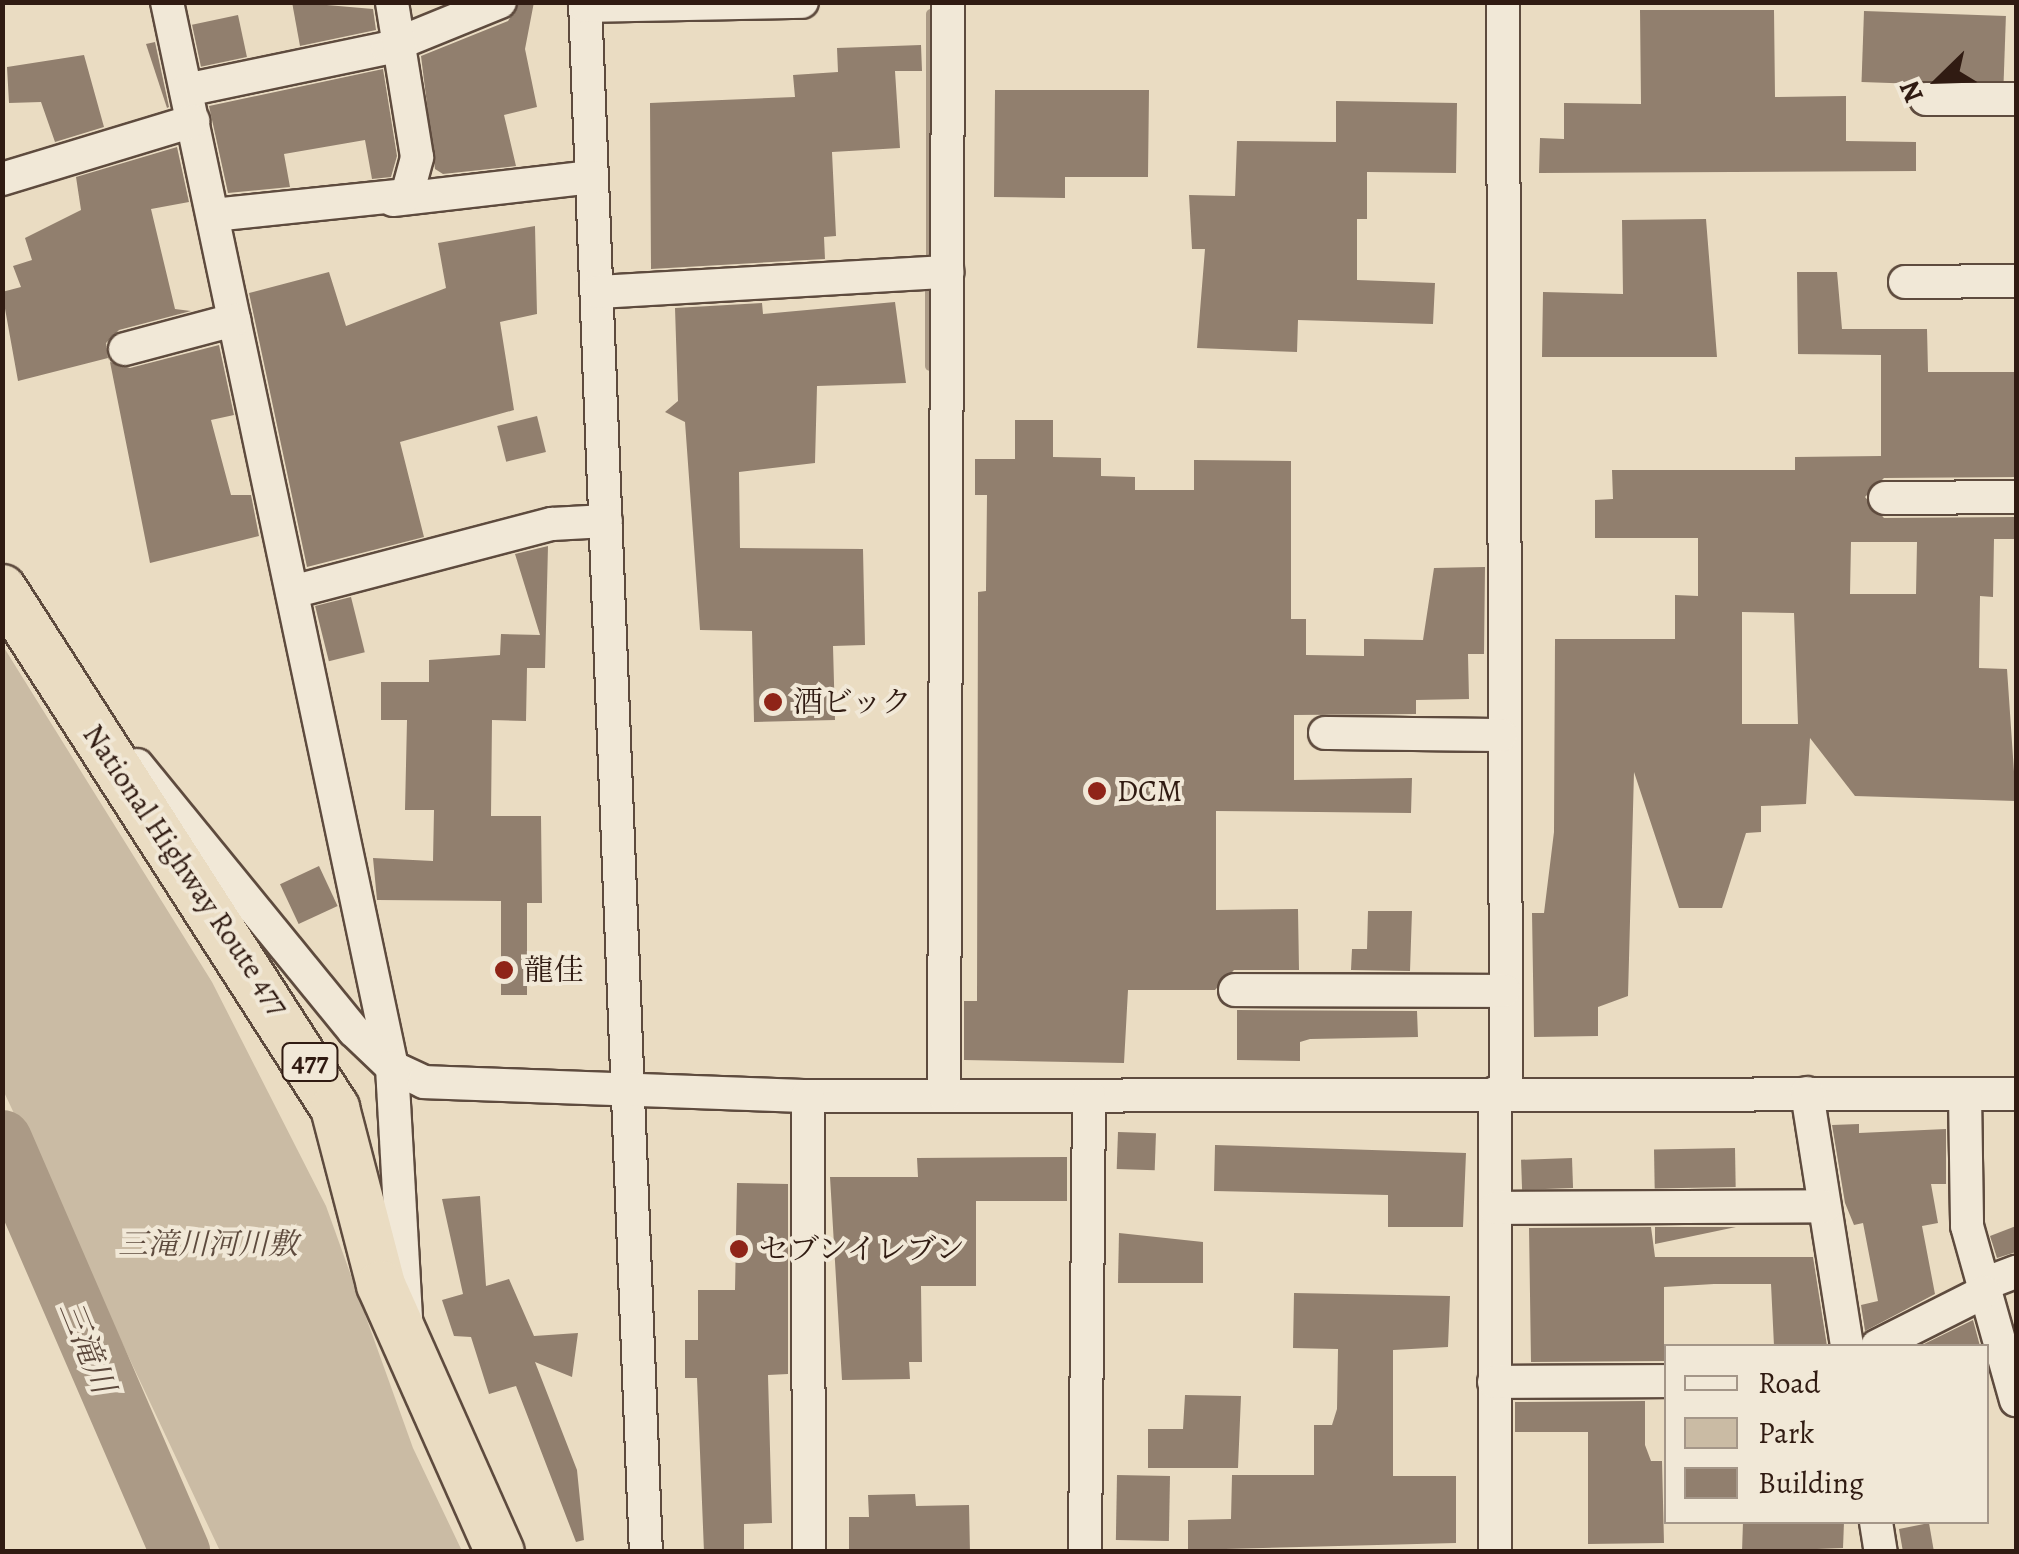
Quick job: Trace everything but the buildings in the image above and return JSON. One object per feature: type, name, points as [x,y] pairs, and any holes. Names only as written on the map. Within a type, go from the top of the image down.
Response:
[{"type":"highway","name":"National Highway Route 477","points":[[10,605],[326,1092],[407,1345],[500,1552]]},
{"type":"street","points":[[167,2],[392,1068],[407,1345]]},
{"type":"street","points":[[392,2],[418,173],[393,200]]},
{"type":"street","points":[[2,180],[190,105],[398,43],[500,2]]},
{"type":"street","points":[[646,1552],[585,4],[802,2]]},
{"type":"street","points":[[944,1096],[948,2]]},
{"type":"street","points":[[1495,1552],[1495,1208],[1504,992],[1502,2]]},
{"type":"street","points":[[1926,99],[2016,99]]},
{"type":"street","points":[[213,215],[393,200],[592,177]]},
{"type":"street","points":[[597,292],[947,272]]},
{"type":"street","points":[[1905,282],[2016,281]]},
{"type":"street","points":[[125,349],[234,320]]},
{"type":"street","points":[[1885,498],[2016,497]]},
{"type":"street","points":[[292,592],[552,524],[606,521]]},
{"type":"street","points":[[10,605],[392,1068],[424,1082],[569,1080],[629,1094],[808,1096],[2016,1094]]},
{"type":"street","points":[[1325,733],[1501,735]]},
{"type":"street","points":[[1234,990],[1504,992]]},
{"type":"street","points":[[1807,1093],[1847,1344]]},
{"type":"street","points":[[1965,1094],[1967,1226],[2016,1400]]},
{"type":"street","points":[[808,1096],[809,1552]]},
{"type":"street","points":[[1085,1552],[1089,1096]]},
{"type":"street","points":[[1495,1208],[1824,1206]]},
{"type":"street","points":[[1881,1344],[2016,1272]]},
{"type":"street","points":[[1494,1382],[1664,1381]]},
{"type":"street","points":[[1876,1524],[1881,1552]]},
{"type":"green space","name":"三滝川河川敷","points":[[3,646],[212,982],[326,1206],[413,1448],[462,1551],[220,1551],[3,1090]]},
{"type":"waterway","points":[[931,14],[931,259]]},
{"type":"waterway","points":[[930,285],[930,366]]},
{"type":"waterway","name":"三滝川","points":[[2,1140],[180,1552]]},
{"type":"place","name":"酒ビック","points":[[773,702]]},
{"type":"place","name":"DCM","points":[[1097,791]]},
{"type":"place","name":"龍佳","points":[[504,970]]},
{"type":"place","name":"セブンイレブン","points":[[739,1249]]}]
